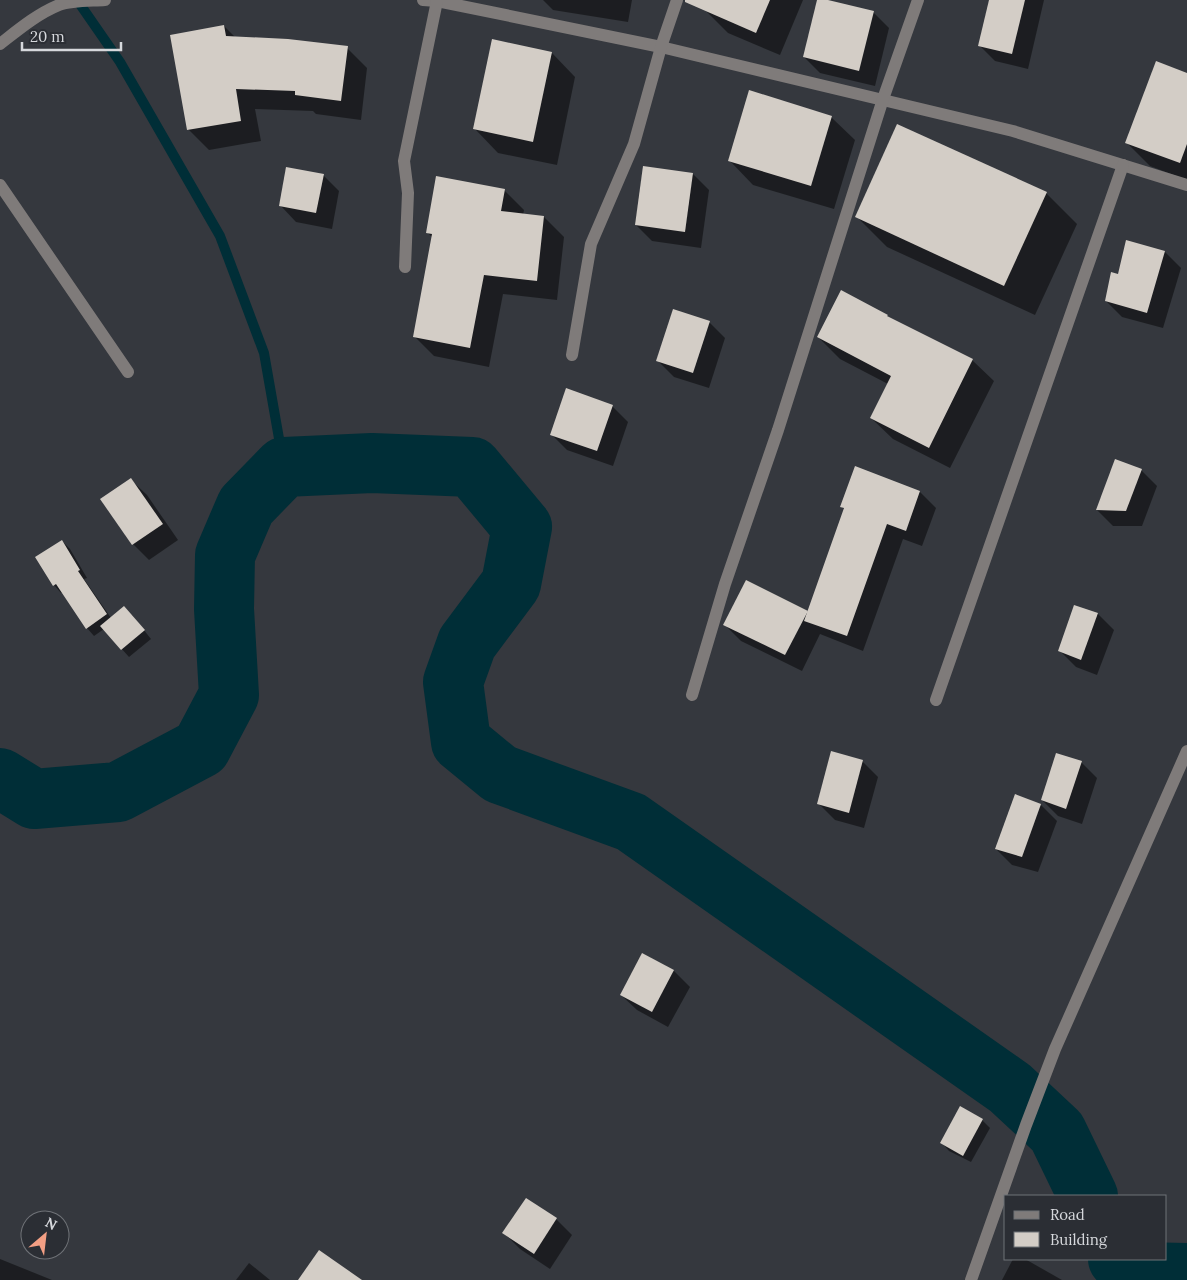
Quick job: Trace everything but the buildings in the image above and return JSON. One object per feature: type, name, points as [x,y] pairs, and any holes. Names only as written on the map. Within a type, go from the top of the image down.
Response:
[{"type":"street","points":[[0,44],[24,25],[60,4],[104,0]]},
{"type":"street","points":[[423,0],[437,1],[662,48],[1013,130],[1187,185]]},
{"type":"street","points":[[572,355],[591,244],[634,144],[677,0]]},
{"type":"street","points":[[692,696],[726,584],[778,430],[882,99],[918,0]]},
{"type":"street","points":[[405,268],[408,193],[404,161],[437,1]]},
{"type":"street","points":[[936,700],[1123,165]]},
{"type":"street","points":[[0,185],[128,372]]},
{"type":"street","points":[[971,1280],[1026,1125],[1056,1049],[1187,751]]},
{"type":"waterway","points":[[77,0],[120,62],[220,236],[264,353],[284,467]]},
{"type":"waterway","points":[[0,778],[34,799],[118,792],[201,748],[229,695],[224,609],[225,555],[246,506],[284,467],[372,463],[472,467],[522,527],[511,584],[467,643],[453,682],[461,742],[500,774],[631,822],[1010,1088],[1057,1132],[1088,1195]]},
{"type":"waterway","points":[[1120,1260],[1140,1272],[1187,1273]]}]
